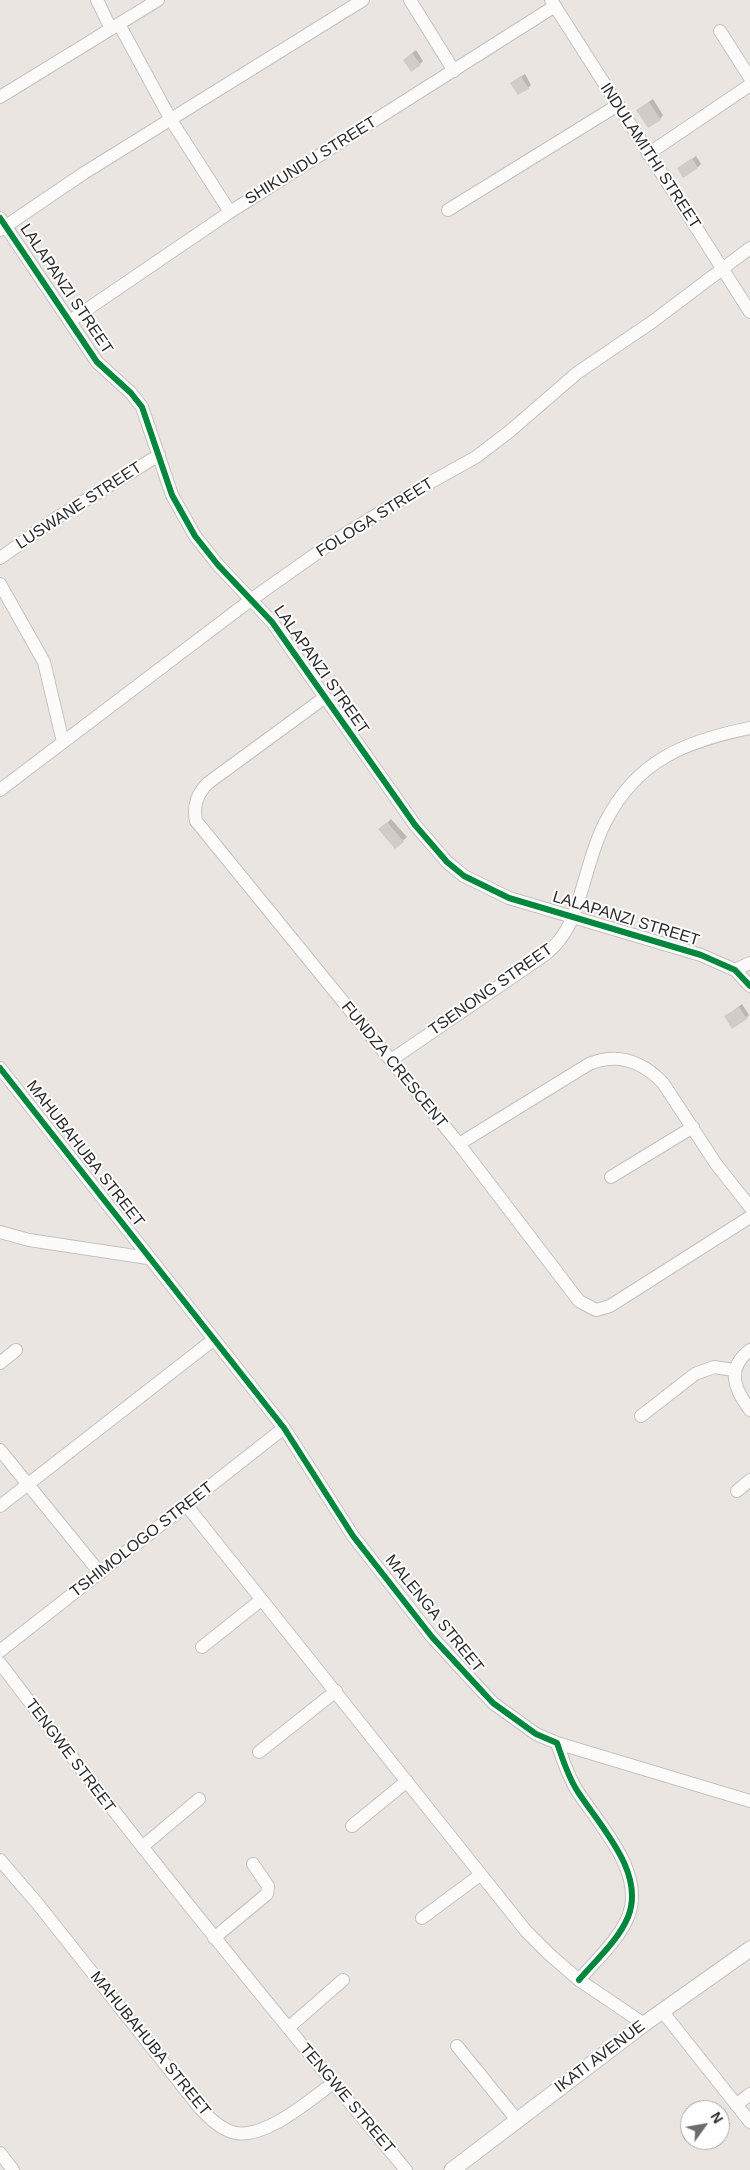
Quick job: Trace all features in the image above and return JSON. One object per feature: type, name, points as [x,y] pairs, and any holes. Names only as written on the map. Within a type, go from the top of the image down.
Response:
[{"type":"street","points":[[97,0],[230,212]]},
{"type":"street","points":[[0,96],[158,0]]},
{"type":"street","name":"LALAPANZI STREET","points":[[363,0],[2,224],[98,362],[137,400],[147,417],[172,494],[190,527],[218,565],[272,622],[415,825],[447,862],[464,876],[509,898],[701,955],[735,970],[750,986]]},
{"type":"street","points":[[410,0],[454,71]]},
{"type":"street","name":"SHIKUNDU STREET","points":[[70,321],[230,212],[454,71],[552,3]]},
{"type":"street","name":"INDULAMITHI STREET","points":[[552,3],[750,312]]},
{"type":"street","points":[[720,31],[750,78]]},
{"type":"street","points":[[648,154],[750,85]]},
{"type":"street","points":[[448,210],[618,105]]},
{"type":"street","name":"FOLOGA STREET","points":[[0,790],[252,599],[369,518],[476,457],[510,431],[577,373],[652,322],[722,267],[750,248]]},
{"type":"street","name":"LUSWANE STREET","points":[[0,558],[55,519],[159,455]]},
{"type":"street","points":[[0,584],[44,662],[63,742]]},
{"type":"street","name":"FUNDZA CRESCENT","points":[[324,698],[208,783],[201,790],[194,810],[196,820],[206,835],[459,1144],[579,1300],[589,1308],[596,1310],[610,1306],[750,1217]]},
{"type":"street","name":"TSENONG STREET","points":[[390,1060],[546,954],[563,937],[573,918],[605,822],[631,785],[652,765],[671,752],[704,740],[750,728]]},
{"type":"street","points":[[735,970],[750,963]]},
{"type":"street","points":[[459,1144],[575,1072],[601,1059],[613,1057],[627,1059],[640,1064],[652,1072],[671,1093],[726,1178],[750,1207]]},
{"type":"street","name":"MAHUBAHUBA STREET","points":[[0,1068],[148,1258]]},
{"type":"street","points":[[612,1178],[693,1127]]},
{"type":"street","points":[[0,1232],[29,1240],[148,1258]]},
{"type":"street","name":"MALENGA STREET","points":[[148,1258],[284,1428],[353,1536],[457,1667],[481,1693],[536,1734],[557,1743],[750,1801]]},
{"type":"street","points":[[0,1506],[213,1340]]},
{"type":"street","points":[[0,1363],[16,1350]]},
{"type":"street","points":[[750,1350],[742,1356],[734,1370],[737,1388],[750,1410]]},
{"type":"street","points":[[641,1416],[695,1374],[714,1367],[734,1370]]},
{"type":"street","name":"TSHIMOLOGO STREET","points":[[0,1651],[284,1428]]},
{"type":"street","points":[[0,1450],[100,1574]]},
{"type":"street","points":[[737,1491],[750,1480]]},
{"type":"street","points":[[187,1506],[526,1931],[579,1980],[644,2024]]},
{"type":"street","points":[[202,1646],[261,1600]]},
{"type":"street","name":"TENGWE STREET","points":[[0,1663],[214,1938],[406,2170]]},
{"type":"street","points":[[259,1752],[336,1691]]},
{"type":"street","points":[[557,1743],[577,1791],[620,1853],[632,1898],[631,1908],[624,1926],[579,1980]]},
{"type":"street","points":[[352,1826],[407,1781]]},
{"type":"street","points":[[142,1847],[199,1799]]},
{"type":"street","name":"MAHUBAHUBA STREET","points":[[0,1860],[199,2107],[220,2125],[232,2132],[256,2132],[304,2104],[333,2083]]},
{"type":"street","points":[[214,1938],[267,1894],[268,1886],[253,1864]]},
{"type":"street","points":[[422,1918],[480,1875]]},
{"type":"street","name":"IKATI AVENUE","points":[[459,2168],[517,2120],[644,2024],[750,1949]]},
{"type":"street","name":"TENGWE STREET","points":[[288,2028],[343,1980]]},
{"type":"street","points":[[662,2011],[750,2122]]},
{"type":"street","points":[[457,2046],[517,2120]]},
{"type":"street","points":[[736,2105],[750,2094]]},
{"type":"street","points":[[0,2153],[14,2170]]},
{"type":"building","points":[[412,53],[421,65],[411,72],[403,60]]},
{"type":"building","points":[[521,76],[529,89],[518,95],[510,83]]},
{"type":"building","points":[[649,102],[661,120],[648,128],[636,110]]},
{"type":"building","points":[[692,158],[698,168],[683,178],[677,168]]},
{"type":"building","points":[[387,822],[404,842],[395,849],[378,829]]},
{"type":"building","points":[[739,1007],[747,1019],[732,1029],[724,1016]]},
{"type":"cycle path","points":[[0,218],[97,362],[131,393],[142,407],[172,495],[195,536],[218,565],[272,622],[415,825],[447,862],[464,876],[509,898],[701,955],[735,970],[750,986]]},
{"type":"cycle path","points":[[0,1068],[284,1428],[353,1536],[432,1637],[493,1703],[536,1734],[557,1743],[571,1780],[618,1851],[626,1867],[631,1884],[632,1900],[624,1926],[579,1980]]}]
